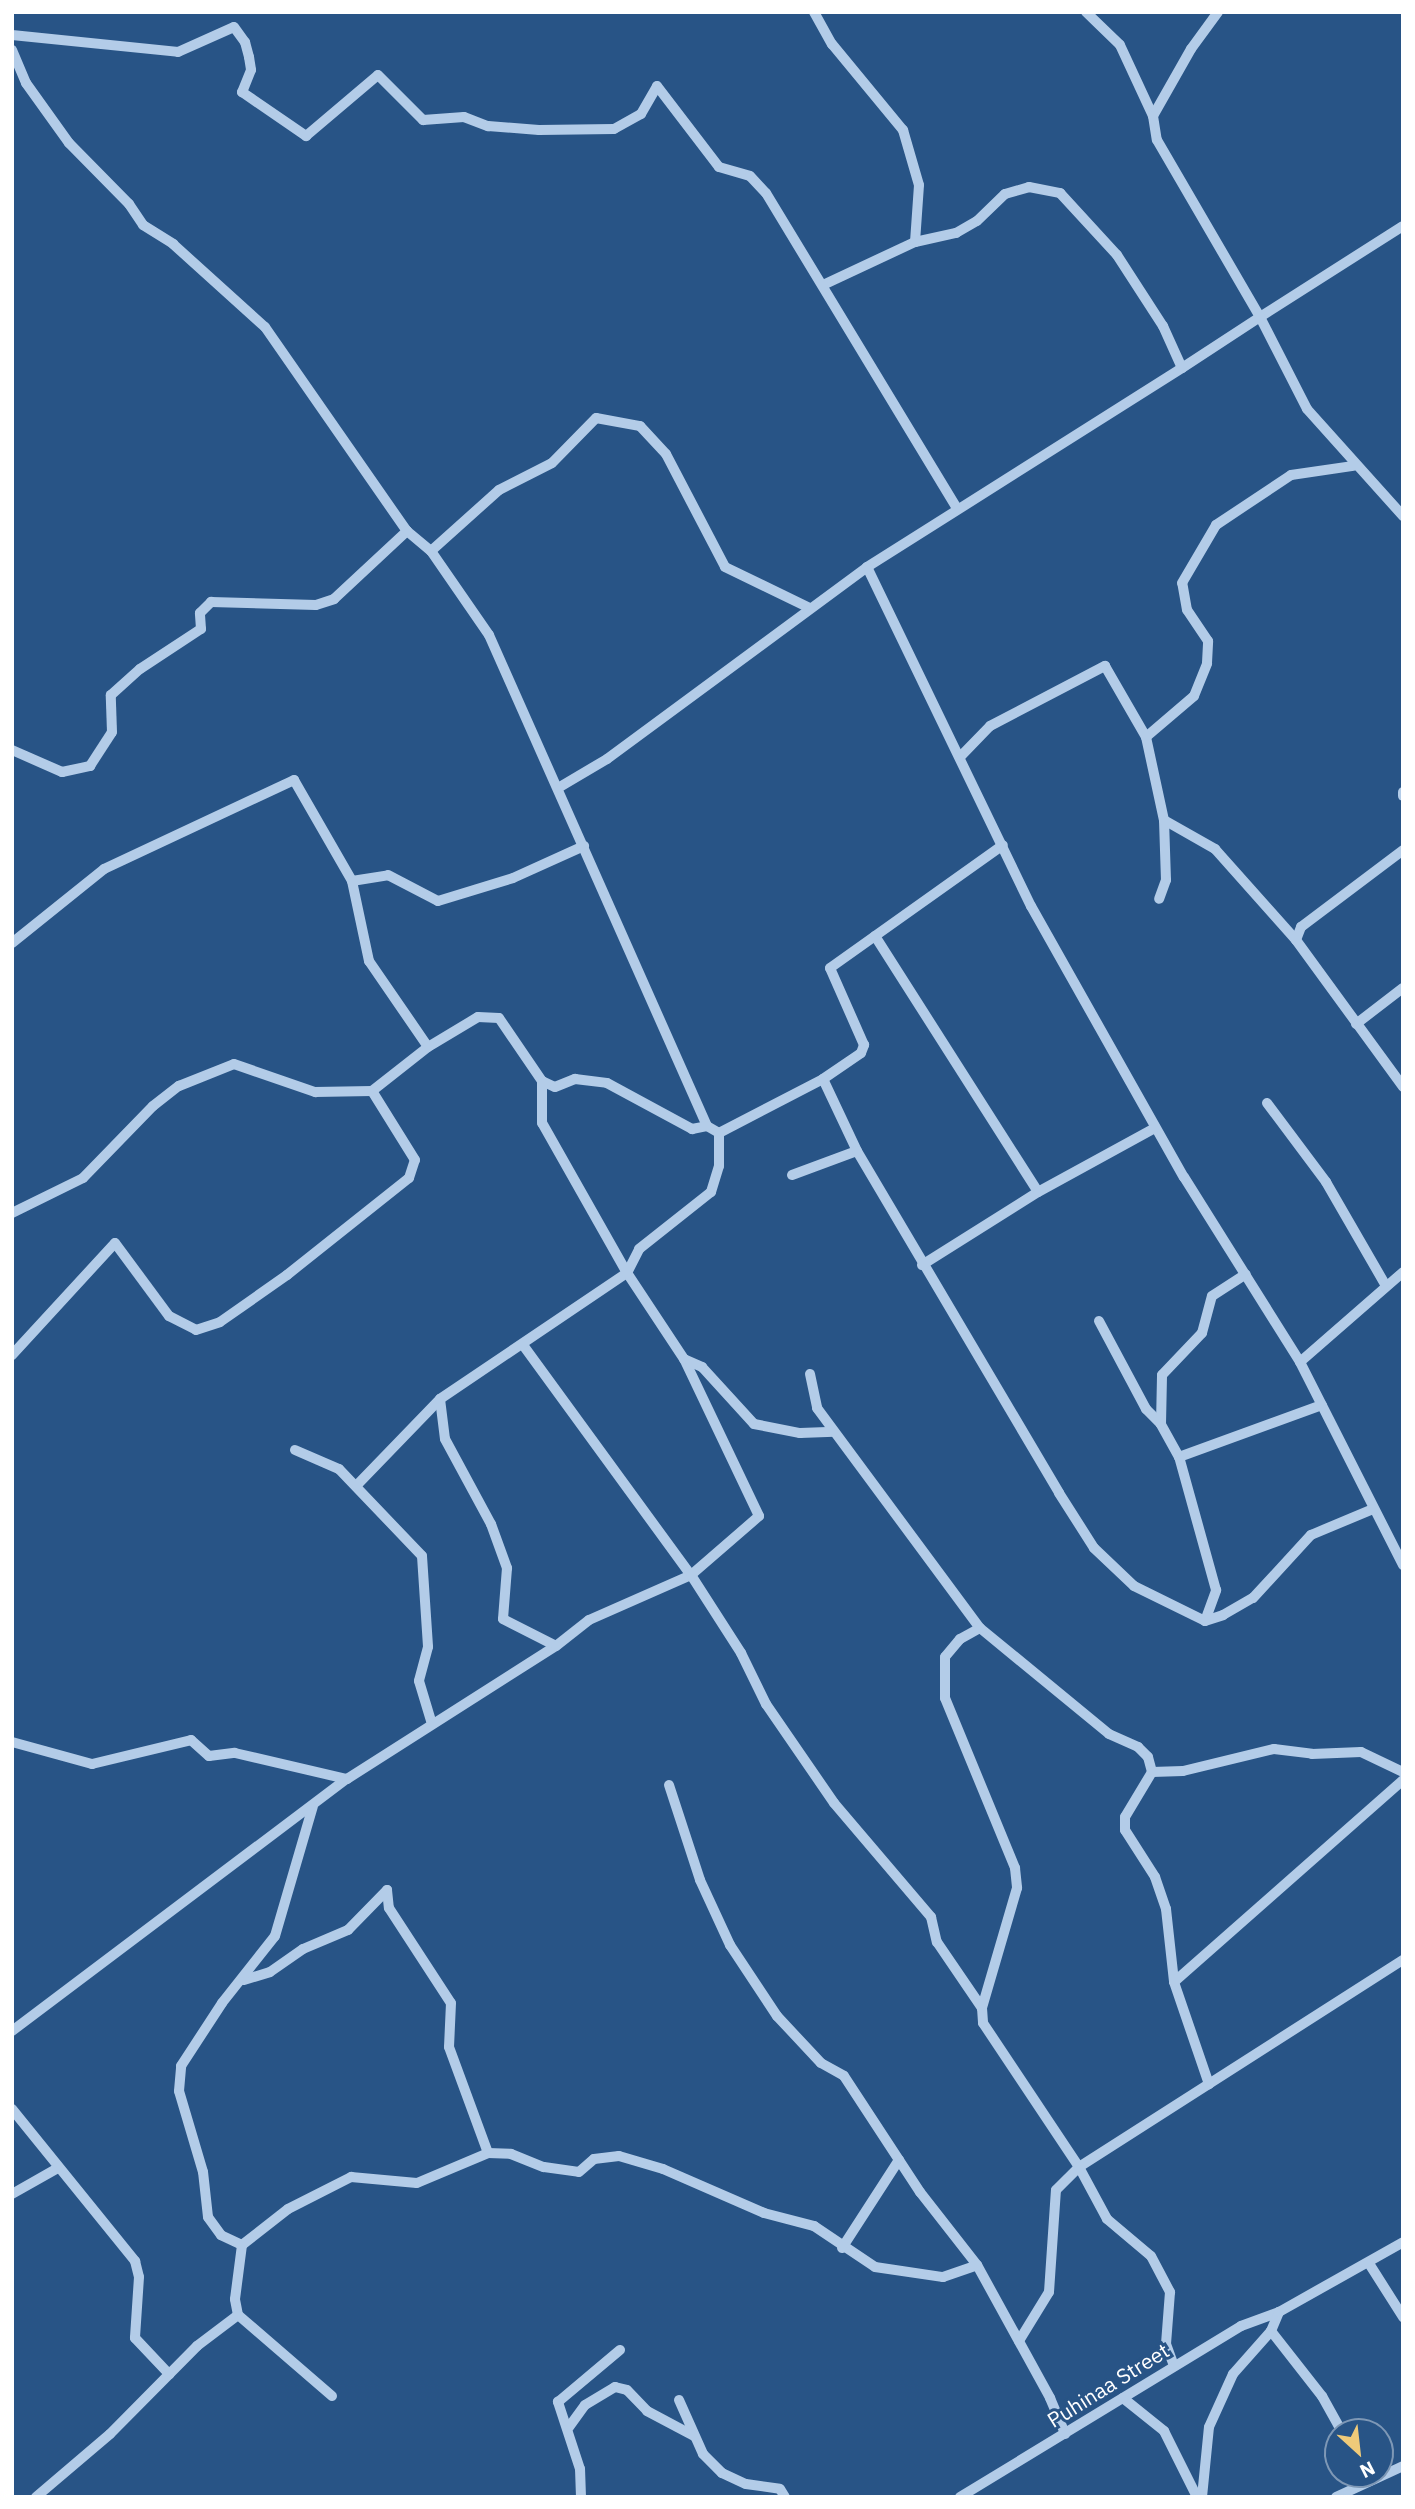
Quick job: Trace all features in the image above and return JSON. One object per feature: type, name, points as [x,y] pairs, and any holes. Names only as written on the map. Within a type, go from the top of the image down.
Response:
[{"type":"street","points":[[814,12],[832,44],[903,130],[919,185],[915,242]]},
{"type":"street","points":[[1086,12],[1120,45],[1153,116],[1157,140],[1260,317],[1307,409],[1353,466],[1403,516]]},
{"type":"street","points":[[1153,116],[1191,48],[1219,12]]},
{"type":"street","points":[[12,36],[178,52],[234,27],[245,41],[250,57],[251,70],[242,92],[306,136],[366,81],[378,75],[423,120],[464,117],[488,126],[539,130],[614,129],[641,114],[657,86],[719,167],[750,176],[766,193],[957,509]]},
{"type":"street","points":[[12,50],[26,82],[68,143],[129,204],[143,225],[173,244],[265,327],[407,531],[431,551],[489,635],[707,1126],[719,1133]]},
{"type":"street","points":[[823,285],[915,242],[956,233],[976,221],[1005,194],[1029,187],[1060,193],[1117,255],[1163,326],[1182,368]]},
{"type":"street","points":[[558,788],[607,759],[867,566],[1403,226]]},
{"type":"street","points":[[431,551],[499,490],[552,463],[596,418],[640,426],[666,454],[725,567],[810,608]]},
{"type":"street","points":[[1146,737],[1195,696],[1207,663],[1208,641],[1187,610],[1182,583],[1216,525],[1291,475],[1353,466]]},
{"type":"street","points":[[12,750],[62,772],[90,766],[112,732],[111,695],[140,669],[201,629],[200,613],[211,601],[316,606],[334,599],[407,531]]},
{"type":"street","points":[[867,566],[1031,906],[1155,1128],[1300,1362],[1403,1565]]},
{"type":"street","points":[[960,757],[990,726],[1105,666],[1146,737],[1164,820],[1166,880],[1159,899]]},
{"type":"street","points":[[12,943],[104,869],[294,780],[352,881],[369,961],[428,1047]]},
{"type":"street","points":[[1164,820],[1215,849],[1296,940],[1403,1087]]},
{"type":"street","points":[[719,1133],[823,1079],[861,1053],[864,1045],[830,968],[1003,845]]},
{"type":"street","points":[[352,881],[388,876],[438,901],[513,878],[584,846]]},
{"type":"street","points":[[1296,940],[1301,927],[1403,850]]},
{"type":"street","points":[[875,936],[1038,1192]]},
{"type":"street","points":[[1356,1024],[1403,988]]},
{"type":"street","points":[[12,1213],[83,1178],[153,1106],[179,1086],[234,1064],[315,1092],[372,1091],[428,1047],[478,1017],[499,1018],[542,1081],[555,1087],[575,1079],[607,1083],[692,1129],[707,1126]]},
{"type":"street","points":[[823,1079],[857,1151],[922,1265],[1094,1548],[1134,1586],[1205,1621]]},
{"type":"street","points":[[12,2031],[347,1779],[556,1646],[589,1620],[691,1575],[759,1516],[684,1359],[627,1273],[542,1123],[542,1081]]},
{"type":"street","points":[[12,1355],[115,1243],[169,1316],[195,1330],[220,1322],[288,1275],[409,1178],[415,1160],[372,1091]]},
{"type":"street","points":[[1267,1103],[1326,1182],[1385,1286]]},
{"type":"street","points":[[922,1265],[1038,1192],[1155,1128]]},
{"type":"street","points":[[357,1485],[440,1399],[627,1273],[639,1249],[710,1192],[719,1166],[719,1133]]},
{"type":"street","points":[[792,1175],[857,1151]]},
{"type":"street","points":[[1300,1362],[1403,1272]]},
{"type":"street","points":[[1161,1424],[1162,1375],[1202,1333],[1212,1296],[1247,1274]]},
{"type":"street","points":[[1099,1321],[1146,1409],[1161,1424],[1178,1457],[1216,1590],[1205,1621]]},
{"type":"street","points":[[523,1345],[691,1575],[741,1653],[766,1704],[834,1802],[926,1909],[937,1942],[982,2008]]},
{"type":"street","points":[[684,1359],[702,1367],[754,1424],[800,1433],[834,1432]]},
{"type":"street","points":[[810,1374],[817,1408],[980,1628],[1109,1734],[1138,1747],[1148,1757],[1152,1772],[1125,1816],[1125,1830],[1155,1877],[1166,1909],[1174,1982],[1209,2084]]},
{"type":"street","points":[[440,1399],[445,1438],[491,1524],[507,1568],[503,1619],[556,1646]]},
{"type":"street","points":[[1178,1457],[1322,1405]]},
{"type":"street","points":[[295,1450],[339,1469],[422,1556],[428,1647],[419,1681],[432,1724]]},
{"type":"street","points":[[1205,1621],[1253,1598],[1311,1535],[1373,1509]]},
{"type":"street","points":[[980,1628],[960,1639],[944,1657],[945,1698],[1015,1868],[1017,1888],[982,2008],[984,2023],[1079,2167],[1107,2219],[1151,2256],[1170,2292],[1166,2344],[1174,2366]]},
{"type":"street","points":[[12,1742],[92,1764],[191,1740],[209,1756],[235,1753],[347,1779]]},
{"type":"street","points":[[1152,1772],[1182,1770],[1274,1749],[1312,1754],[1361,1752],[1403,1772]]},
{"type":"street","points":[[1174,1982],[1403,1780]]},
{"type":"street","points":[[669,1785],[700,1880],[730,1945],[777,2016],[821,2063],[844,2076],[899,2160],[977,2265],[1019,2341],[1065,2434]]},
{"type":"street","points":[[242,2245],[221,2235],[208,2217],[203,2172],[179,2091],[181,2066],[222,2003],[244,1980],[275,1936],[313,1806]]},
{"type":"street","points":[[244,1980],[270,1972],[303,1949],[348,1930],[387,1891],[389,1908],[452,2003],[449,2047],[488,2153]]},
{"type":"street","points":[[1019,2341],[1049,2292],[1056,2190],[1079,2167],[1403,1960]]},
{"type":"street","points":[[12,2109],[56,2169],[135,2260],[139,2277],[135,2338],[169,2374]]},
{"type":"street","points":[[332,2396],[238,2315],[235,2299],[242,2245],[288,2208],[351,2177],[417,2183],[488,2153],[511,2154],[544,2167],[579,2172],[594,2159],[619,2156],[663,2169],[764,2213],[814,2226],[842,2248],[875,2267],[943,2277],[977,2265]]},
{"type":"street","points":[[842,2248],[899,2160]]},
{"type":"street","points":[[12,2194],[56,2169]]},
{"type":"street","name":"Puhinaa Street","points":[[960,2497],[1241,2326],[1279,2312],[1370,2264],[1403,2242]]},
{"type":"street","points":[[1370,2264],[1403,2317]]},
{"type":"street","points":[[1200,2497],[1209,2427],[1233,2374],[1271,2332],[1279,2312]]},
{"type":"street","points":[[36,2497],[110,2434],[169,2374],[238,2315]]},
{"type":"street","points":[[1271,2332],[1322,2396],[1334,2418]]},
{"type":"street","points":[[581,2497],[580,2469],[569,2427],[558,2402],[620,2350]]},
{"type":"street","points":[[569,2427],[585,2405],[615,2387],[627,2390],[647,2411],[694,2436]]},
{"type":"street","points":[[1123,2398],[1164,2431],[1200,2497]]},
{"type":"street","points":[[679,2400],[694,2436],[722,2473],[746,2484],[780,2489],[785,2497]]}]
